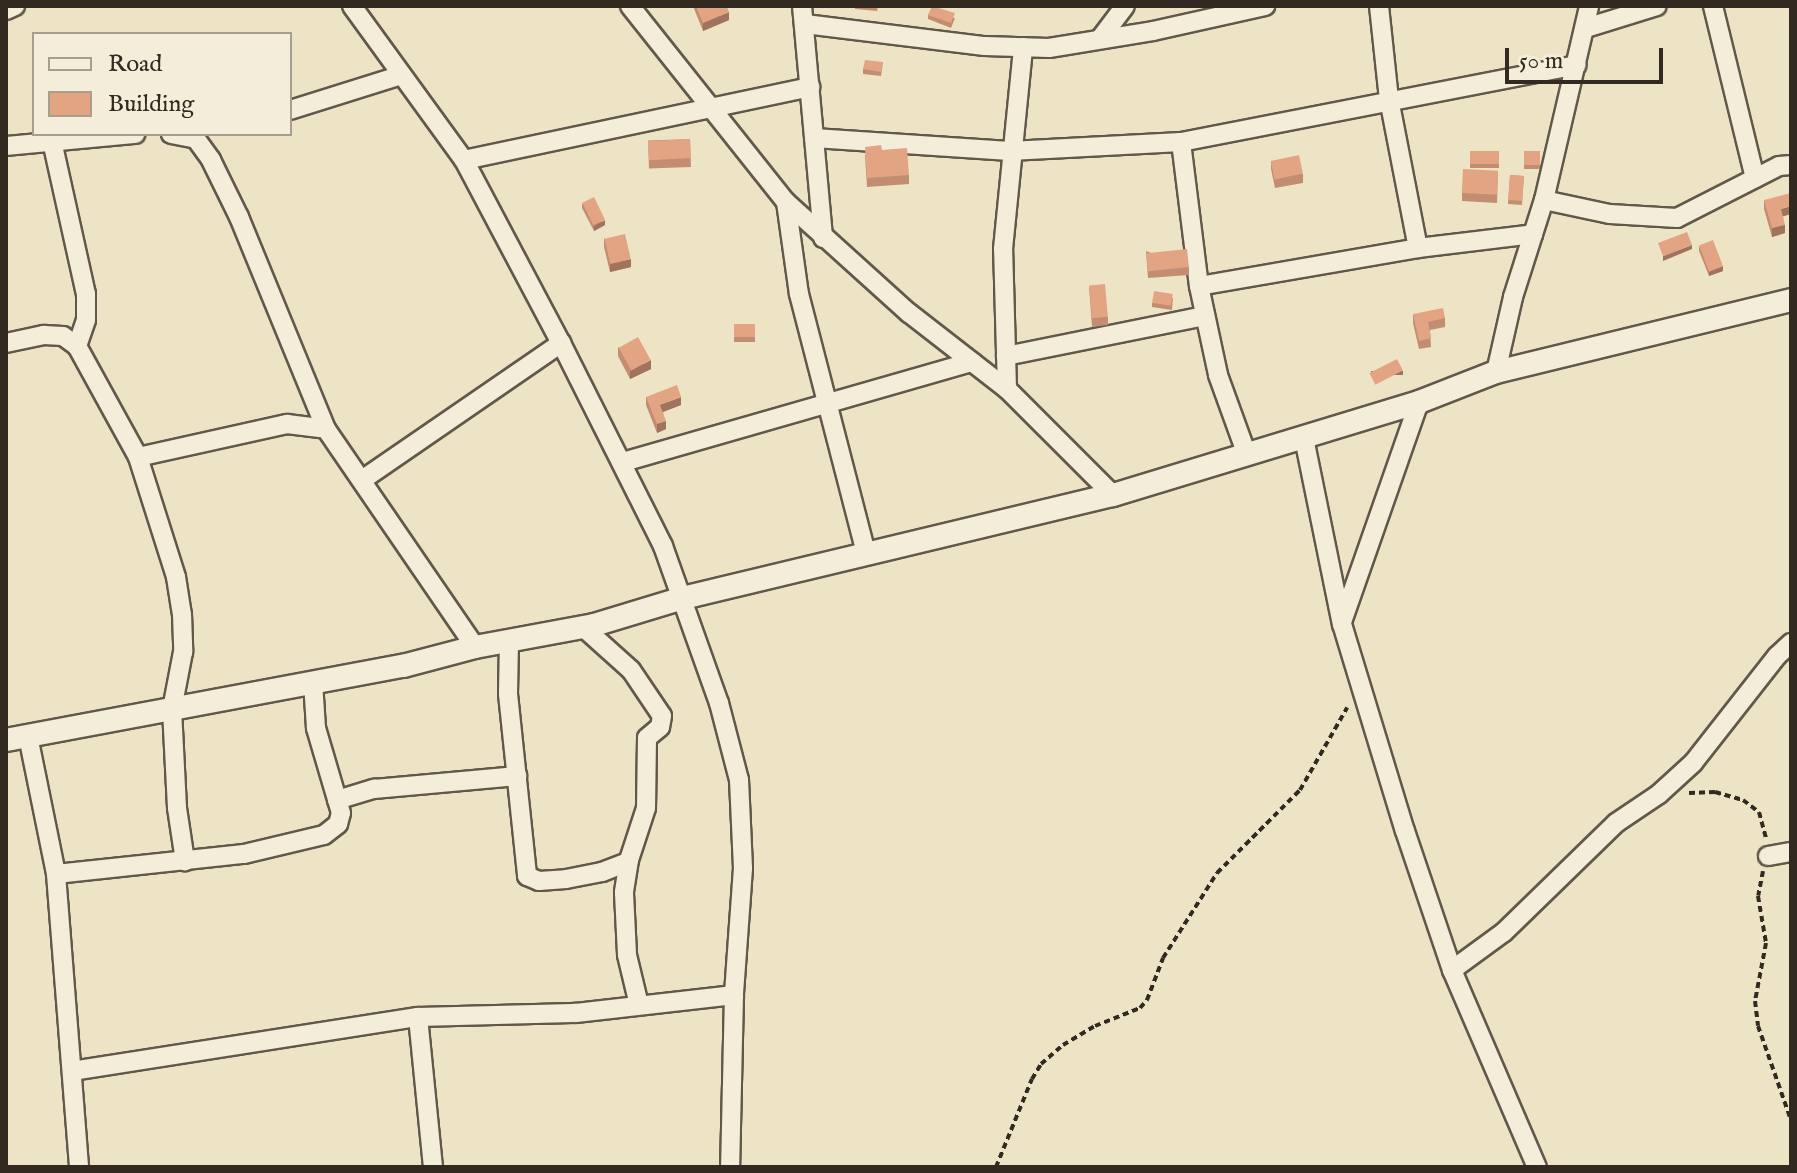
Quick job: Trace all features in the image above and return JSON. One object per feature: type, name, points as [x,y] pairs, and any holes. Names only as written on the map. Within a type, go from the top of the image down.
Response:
[{"type":"street","points":[[6,10],[15,6]]},
{"type":"street","points":[[352,6],[464,160],[561,343],[623,462],[683,598],[719,703],[739,780],[743,868],[734,995],[730,1167]]},
{"type":"street","points":[[630,6],[786,202],[823,238],[1007,389],[1113,495]]},
{"type":"street","points":[[1100,39],[1125,6]]},
{"type":"street","points":[[823,238],[803,15],[921,39],[1049,48],[1265,6]]},
{"type":"street","points":[[1379,6],[1389,99],[1418,248]]},
{"type":"street","points":[[1496,372],[1513,297],[1544,200],[1589,6]]},
{"type":"street","points":[[1586,28],[1657,6]]},
{"type":"street","points":[[1713,6],[1755,178]]},
{"type":"street","points":[[1007,389],[1003,249],[1010,151],[1023,47]]},
{"type":"street","points":[[814,138],[1010,151],[1181,142],[1389,99],[1577,65]]},
{"type":"street","points":[[292,109],[402,75]]},
{"type":"street","points":[[464,160],[810,87]]},
{"type":"street","points":[[6,146],[111,136]]},
{"type":"street","points":[[204,137],[211,160],[239,217],[326,429],[475,647]]},
{"type":"street","points":[[52,141],[86,294],[86,320],[77,346]]},
{"type":"street","points":[[1181,142],[1205,316],[1218,375],[1247,455]]},
{"type":"street","points":[[1544,200],[1610,214],[1677,218],[1779,166],[1791,165]]},
{"type":"street","points":[[786,202],[799,294],[866,553]]},
{"type":"street","points":[[1199,286],[1418,248],[1533,234]]},
{"type":"street","points":[[79,1167],[56,874],[17,738],[403,666],[475,647],[583,627],[683,598],[1113,495],[1419,402],[1496,372],[1791,300]]},
{"type":"street","points":[[1006,356],[1205,316]]},
{"type":"street","points":[[6,343],[44,335],[63,336],[77,346],[138,457],[176,577],[182,614],[183,652],[172,709],[177,808],[185,861]]},
{"type":"street","points":[[362,480],[561,343]]},
{"type":"street","points":[[623,462],[972,362]]},
{"type":"street","points":[[1342,624],[1419,402]]},
{"type":"street","points":[[138,457],[287,424],[326,429]]},
{"type":"street","points":[[1304,438],[1342,624],[1362,691],[1452,970],[1537,1167]]},
{"type":"street","points":[[583,627],[631,670],[662,716],[660,727],[647,738],[646,808],[628,862],[624,927],[639,1005]]},
{"type":"street","points":[[509,641],[508,694],[525,871],[532,880],[602,872],[628,862]]},
{"type":"street","points":[[1452,970],[1504,932],[1616,823],[1659,794],[1693,763],[1777,656],[1791,643]]},
{"type":"street","points":[[56,874],[185,861],[292,845],[324,835],[338,824],[341,813],[316,728],[313,681]]},
{"type":"street","points":[[337,800],[374,789],[517,776]]},
{"type":"street","points":[[1768,856],[1791,852]]},
{"type":"street","points":[[72,1071],[418,1017],[576,1013],[734,995]]},
{"type":"street","points":[[418,1017],[433,1167]]},
{"type":"path","points":[[996,1167],[1041,1064],[1063,1045],[1095,1026],[1140,1008],[1163,958],[1217,873],[1300,790],[1334,726],[1362,691]]},
{"type":"path","points":[[1659,794],[1715,792],[1743,800],[1759,812],[1766,833],[1768,856],[1758,896],[1766,943],[1755,1001],[1758,1026],[1791,1120]]},
{"type":"building","points":[[696,6],[727,6],[729,12],[703,23]]},
{"type":"building","points":[[932,6],[955,13],[951,23],[928,15]]},
{"type":"building","points":[[865,60],[883,62],[881,72],[863,69]]},
{"type":"building","points":[[690,139],[691,158],[649,160],[648,141]]},
{"type":"building","points":[[881,145],[882,150],[907,148],[909,175],[867,178],[865,147]]},
{"type":"building","points":[[1470,151],[1499,151],[1499,164],[1470,164]]},
{"type":"building","points":[[1524,151],[1540,151],[1540,165],[1524,165]]},
{"type":"building","points":[[1299,155],[1303,174],[1275,180],[1271,161]]},
{"type":"building","points":[[1463,169],[1498,171],[1497,195],[1462,193]]},
{"type":"building","points":[[1510,175],[1524,176],[1522,201],[1508,200]]},
{"type":"building","points":[[1791,193],[1791,206],[1781,209],[1785,225],[1772,228],[1764,200]]},
{"type":"building","points":[[594,197],[605,219],[593,225],[582,203]]},
{"type":"building","points":[[1687,232],[1692,245],[1663,256],[1658,243]]},
{"type":"building","points":[[625,234],[631,259],[610,264],[605,239]]},
{"type":"building","points":[[1713,240],[1723,266],[1709,272],[1699,245]]},
{"type":"building","points":[[1187,249],[1189,267],[1148,271],[1146,253]]},
{"type":"building","points":[[1105,284],[1108,317],[1092,318],[1089,285]]},
{"type":"building","points":[[1154,291],[1173,294],[1171,306],[1152,303]]},
{"type":"building","points":[[1443,308],[1445,318],[1428,322],[1431,338],[1419,341],[1413,314]]},
{"type":"building","points":[[734,324],[755,324],[755,337],[734,337]]},
{"type":"building","points":[[638,337],[651,360],[631,370],[619,348]]},
{"type":"building","points":[[1397,359],[1403,371],[1375,385],[1369,373]]},
{"type":"building","points":[[677,385],[681,397],[660,405],[666,421],[657,424],[646,397]]}]
